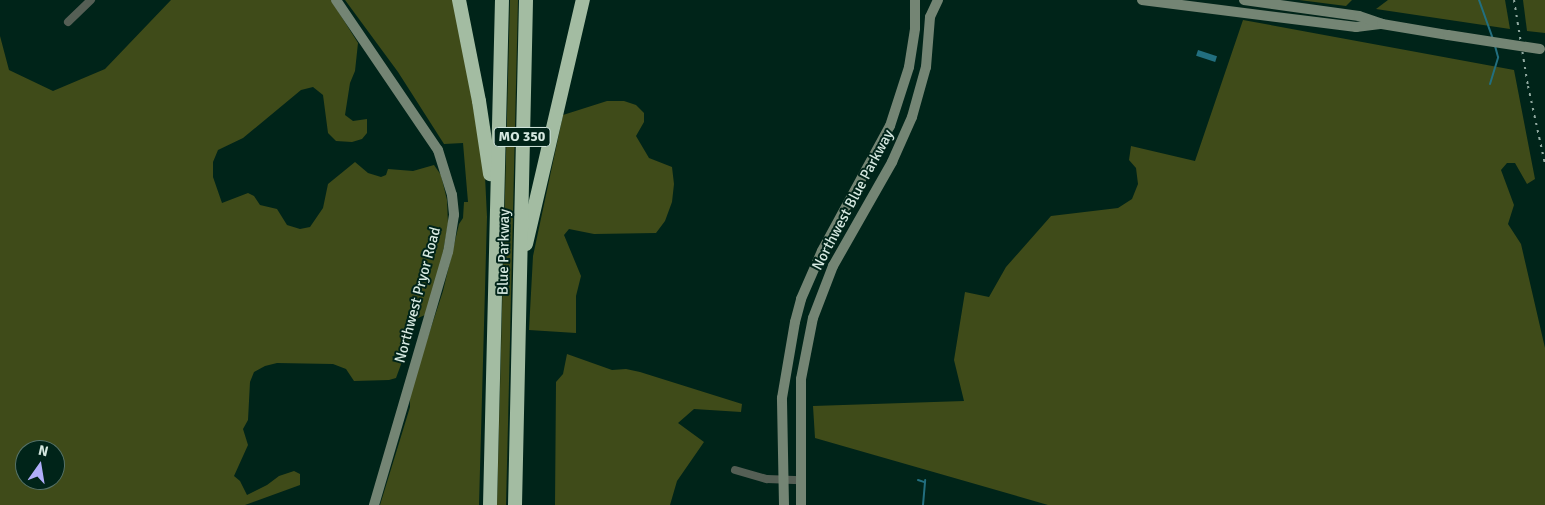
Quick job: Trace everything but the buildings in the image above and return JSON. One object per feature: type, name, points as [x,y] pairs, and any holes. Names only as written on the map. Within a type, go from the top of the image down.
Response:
[{"type":"highway","points":[[459,0],[489,158],[495,249]]},
{"type":"highway","name":"Blue Parkway","points":[[490,505],[502,0]]},
{"type":"highway","name":"Blue Parkway","points":[[515,505],[526,0]]},
{"type":"highway","points":[[519,274],[583,0]]},
{"type":"main road","name":"Northwest Pryor Road","points":[[336,0],[438,150],[452,195],[454,215],[448,252],[374,505]]},
{"type":"main road","name":"Northwest Blue Parkway","points":[[784,505],[782,398],[789,349],[799,306],[822,251],[890,126],[909,66],[916,13],[914,0]]},
{"type":"main road","name":"Northwest Blue Parkway","points":[[801,505],[801,379],[813,318],[833,266],[892,162],[912,117],[926,67],[930,17],[938,0]]},
{"type":"main road","points":[[1142,0],[1356,27],[1382,24]]},
{"type":"main road","points":[[1244,0],[1359,16],[1382,24],[1543,49]]},
{"type":"street","points":[[68,22],[91,0]]},
{"type":"street","points":[[735,470],[767,479],[801,480]]},
{"type":"green space","points":[[171,0],[331,0],[358,43],[355,71],[350,83],[345,115],[353,121],[367,119],[367,133],[362,139],[352,142],[336,141],[328,133],[323,95],[313,87],[301,90],[243,138],[218,150],[213,162],[213,177],[222,203],[248,193],[254,196],[260,205],[277,209],[287,225],[300,229],[310,227],[323,208],[328,184],[355,162],[368,173],[381,177],[386,175],[388,169],[413,171],[434,165],[441,175],[447,200],[448,224],[440,269],[425,315],[418,318],[396,378],[354,381],[346,369],[333,364],[277,363],[265,366],[254,372],[250,382],[248,420],[243,429],[248,445],[234,476],[240,481],[247,495],[267,485],[279,476],[294,471],[300,474],[300,485],[245,505],[0,505],[0,36],[9,70],[53,91],[105,69]]},
{"type":"green space","points":[[345,0],[455,0],[485,176],[487,217],[479,505],[380,505],[410,407],[410,392],[443,291],[459,224],[463,218],[464,202],[468,202],[463,143],[444,144],[398,72]]},
{"type":"green space","points":[[510,0],[518,0],[506,505],[497,505]]},
{"type":"green space","points":[[1299,0],[1352,0],[1346,6]]},
{"type":"green space","points":[[1388,0],[1505,0],[1510,29],[1376,9]]},
{"type":"green space","points":[[1523,0],[1545,0],[1545,33],[1527,31]]},
{"type":"green space","points":[[1243,20],[1514,70],[1535,179],[1527,184],[1515,163],[1507,163],[1501,170],[1514,205],[1508,224],[1521,244],[1545,348],[1545,505],[1048,505],[815,438],[813,406],[964,401],[954,360],[965,292],[989,297],[1006,267],[1051,216],[1118,208],[1132,199],[1138,184],[1136,168],[1129,160],[1131,146],[1195,161]]},
{"type":"green space","points":[[607,101],[624,101],[636,105],[644,113],[644,122],[636,136],[649,158],[672,167],[674,184],[672,202],[665,221],[656,233],[594,234],[569,229],[564,235],[581,276],[576,296],[576,333],[529,330],[533,256],[563,115]]},
{"type":"green space","points":[[567,354],[612,370],[626,369],[640,372],[742,404],[741,412],[694,409],[678,423],[704,442],[677,481],[670,505],[555,505],[556,382],[563,374]]},
{"type":"water","points":[[1198,50],[1217,56],[1215,62],[1196,56]]},
{"type":"waterway","points":[[1479,0],[1493,39]]},
{"type":"waterway","points":[[1490,84],[1498,57],[1495,46]]},
{"type":"waterway","points":[[918,480],[924,482]]},
{"type":"waterway","points":[[923,505],[925,480]]},
{"type":"railway","points":[[1514,0],[1528,86],[1545,164]]}]
